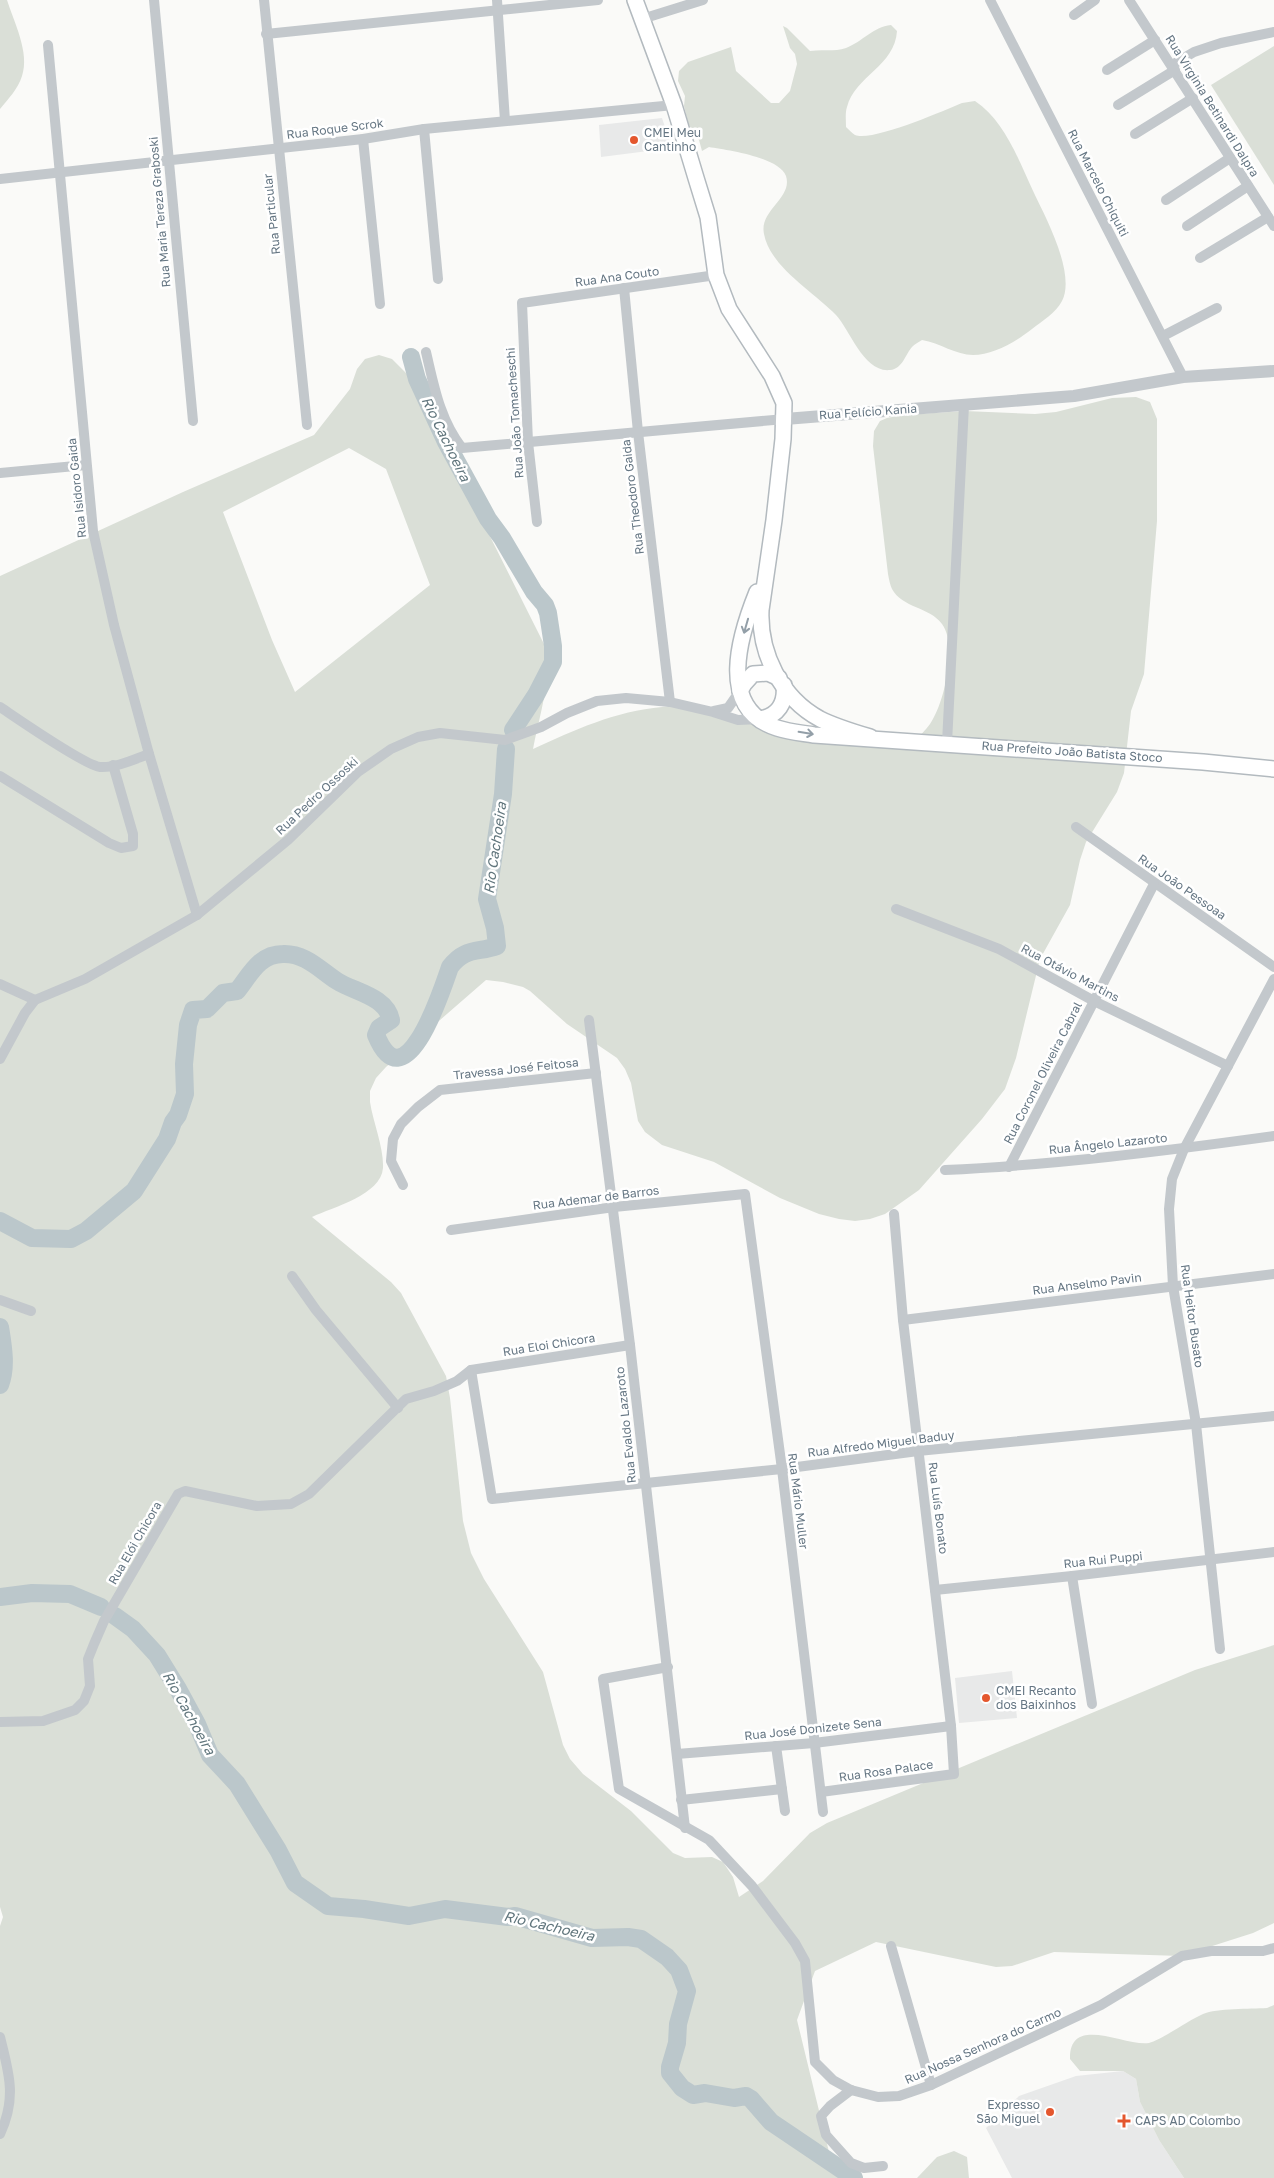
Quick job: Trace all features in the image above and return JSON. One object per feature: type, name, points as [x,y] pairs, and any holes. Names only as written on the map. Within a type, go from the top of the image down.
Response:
[{"type":"main road","name":"Rua Prefeito João Batista Stoco","points":[[635,0],[674,105],[708,217],[716,275],[734,318],[762,359],[780,392],[785,419],[760,624],[765,651],[781,682],[802,706],[819,718],[870,738]]},
{"type":"main road","name":"Rua Prefeito João Batista Stoco","points":[[768,564],[753,601],[739,653],[737,671],[740,691],[747,706],[760,719],[776,728],[814,735],[947,743],[1274,769]]},
{"type":"main road","points":[[740,691],[753,674],[768,673],[781,682],[785,694],[781,708],[771,715],[760,719]]},
{"type":"street","name":"Rua Maria Tereza Graboski","points":[[154,0],[193,421]]},
{"type":"street","name":"Rua Particular","points":[[264,0],[307,425]]},
{"type":"street","points":[[496,0],[505,121]]},
{"type":"street","points":[[266,34],[498,12],[598,0]]},
{"type":"street","points":[[642,18],[703,0]]},
{"type":"street","name":"Rua Marcelo Chiquiti","points":[[990,0],[1184,377]]},
{"type":"street","points":[[1074,15],[1095,0]]},
{"type":"street","name":"Rua Virginia Betinardi Dalpra","points":[[1130,0],[1274,226]]},
{"type":"street","points":[[1118,105],[1194,52],[1221,43],[1274,32]]},
{"type":"street","points":[[1107,70],[1155,40]]},
{"type":"street","name":"Rua Isidoro Gaida","points":[[48,45],[93,531],[114,625],[149,754],[197,915]]},
{"type":"street","points":[[1135,134],[1193,98]]},
{"type":"street","name":"Rua Roque Scrok","points":[[0,179],[363,139],[424,129],[674,105]]},
{"type":"street","points":[[424,129],[438,279]]},
{"type":"street","points":[[363,139],[380,304]]},
{"type":"street","points":[[1166,200],[1230,158]]},
{"type":"street","points":[[1187,226],[1248,186]]},
{"type":"street","points":[[1200,258],[1268,216]]},
{"type":"street","name":"Rua Ana Couto","points":[[522,303],[716,275]]},
{"type":"street","name":"Rua Theodoro Gaida","points":[[624,288],[638,432],[670,702]]},
{"type":"street","name":"Rua João Tomacheschi","points":[[522,303],[528,442],[537,522]]},
{"type":"street","points":[[1163,336],[1217,308]]},
{"type":"street","name":"Rua Felício Kania","points":[[426,352],[439,407],[454,438],[462,448],[785,419],[1074,396],[1184,377],[1274,371]]},
{"type":"street","points":[[947,743],[964,405]]},
{"type":"street","points":[[0,473],[86,465]]},
{"type":"street","points":[[713,712],[728,708],[740,691]]},
{"type":"street","name":"Rua Pedro Ossoski","points":[[35,1000],[85,979],[197,915],[288,840],[358,772],[391,749],[418,737],[440,732],[505,740],[541,727],[566,713],[597,700],[626,698],[670,702],[738,720],[760,719]]},
{"type":"street","points":[[0,707],[81,758],[100,767],[149,754]]},
{"type":"street","points":[[0,776],[109,843],[121,848],[133,846],[133,834],[113,765]]},
{"type":"street","name":"Rua João Pessoaa","points":[[1076,827],[1154,884],[1274,967]]},
{"type":"street","name":"Rua Coronel Oliveira Cabral","points":[[1009,1167],[1154,884]]},
{"type":"street","name":"Rua Otávio Martins","points":[[896,909],[999,949],[1094,1000],[1228,1066]]},
{"type":"street","name":"Rua Heitor Busato","points":[[1220,1649],[1196,1424],[1173,1286],[1169,1209],[1172,1179],[1184,1149],[1274,980]]},
{"type":"street","points":[[0,984],[35,1000],[25,1013],[0,1059]]},
{"type":"street","name":"Rua Evaldo Lazaroto","points":[[589,1020],[614,1207],[685,1828]]},
{"type":"street","name":"Travessa José Feitosa","points":[[403,1186],[391,1161],[393,1139],[401,1124],[418,1107],[440,1090],[596,1073]]},
{"type":"street","name":"Rua Ângelo Lazaroto","points":[[945,1170],[1009,1167],[1184,1149],[1274,1136]]},
{"type":"street","name":"Rua Ademar de Barros","points":[[451,1230],[614,1207],[745,1194]]},
{"type":"street","name":"Rua Mário Muller","points":[[745,1194],[782,1469],[823,1812]]},
{"type":"street","name":"Rua Luís Bonato","points":[[894,1214],[903,1320],[951,1726],[954,1774]]},
{"type":"street","name":"Rua Anselmo Pavin","points":[[903,1320],[1274,1274]]},
{"type":"street","points":[[292,1276],[316,1310],[398,1408]]},
{"type":"street","points":[[0,1300],[31,1311]]},
{"type":"street","name":"Rua Eloi Chicora","points":[[471,1370],[630,1345]]},
{"type":"street","name":"Rua Alfredo Miguel Baduy","points":[[471,1370],[492,1499],[782,1469],[918,1451],[1274,1416]]},
{"type":"street","name":"Rua Elói Chicora","points":[[0,1722],[43,1721],[75,1710],[84,1701],[90,1686],[88,1659],[104,1621],[178,1494],[185,1491],[258,1506],[291,1504],[309,1494],[406,1399],[434,1391],[456,1381],[471,1370]]},
{"type":"street","name":"Rua Rui Puppi","points":[[935,1590],[1274,1552]]},
{"type":"street","points":[[1072,1576],[1092,1704]]},
{"type":"street","name":"Rua Nossa Senhora do Carmo","points":[[668,1667],[603,1679],[618,1789],[685,1828],[710,1840],[752,1886],[795,1943],[805,1961],[816,2062],[833,2080],[851,2090],[878,2097],[899,2096],[931,2085],[1101,2005],[1182,1956],[1210,1950],[1264,1951],[1274,1948]]},
{"type":"street","name":"Rua José Donizete Sena","points":[[677,1754],[814,1743],[951,1726]]},
{"type":"street","points":[[776,1746],[785,1811]]},
{"type":"street","name":"Rua Rosa Palace","points":[[822,1792],[954,1774]]},
{"type":"street","points":[[681,1800],[782,1789]]},
{"type":"street","points":[[891,1946],[931,2085]]},
{"type":"street","points":[[0,2037],[11,2081],[10,2104],[0,2134]]},
{"type":"street","points":[[851,2090],[830,2106],[821,2116],[826,2135],[851,2163],[864,2168],[883,2166]]},
{"type":"shaded area","points":[[0,0],[7,0],[23,48],[24,67],[18,85],[0,109]]},
{"type":"shaded area","points":[[891,25],[897,31],[895,43],[882,62],[851,96],[846,109],[846,127],[855,135],[864,136],[908,125],[962,103],[975,101],[986,109],[1010,142],[1052,231],[1062,262],[1065,290],[1062,301],[1053,313],[1026,334],[1004,347],[989,353],[973,355],[960,353],[922,340],[910,349],[898,367],[890,370],[881,369],[865,358],[836,315],[784,268],[768,246],[764,234],[766,218],[781,198],[787,184],[786,176],[781,169],[763,159],[739,152],[709,147],[702,151],[699,140],[688,123],[684,106],[685,96],[678,81],[679,71],[688,62],[731,47],[736,71],[771,103],[779,103],[790,91],[797,64],[795,54],[790,48],[783,26],[810,51],[846,48],[873,32]]},
{"type":"shaded area","points":[[1274,46],[1274,185],[1211,85]]},
{"type":"shaded area","name":"CMEI Meu Cantinho","points":[[662,118],[672,148],[601,157],[599,125]]},
{"type":"shaded area","points":[[379,355],[392,359],[410,377],[544,644],[547,670],[546,683],[533,749],[580,728],[612,717],[662,707],[685,707],[772,725],[915,741],[930,724],[940,703],[947,674],[949,646],[947,634],[937,618],[902,600],[891,586],[873,446],[874,431],[880,421],[902,415],[965,411],[1035,414],[1056,412],[1112,398],[1136,397],[1150,402],[1157,419],[1157,521],[1144,674],[1131,711],[1124,773],[1117,792],[1086,842],[1070,905],[1040,959],[1016,1058],[1005,1089],[982,1119],[919,1190],[885,1214],[855,1221],[839,1219],[819,1214],[780,1198],[714,1162],[662,1145],[645,1132],[638,1121],[631,1083],[625,1069],[617,1058],[567,1024],[530,991],[523,987],[503,982],[486,980],[386,1067],[376,1078],[370,1091],[370,1102],[382,1152],[383,1168],[374,1186],[355,1199],[312,1217],[391,1282],[401,1293],[446,1376],[463,1521],[471,1553],[484,1579],[543,1672],[563,1745],[570,1759],[583,1774],[631,1811],[673,1853],[685,1858],[712,1857],[723,1862],[733,1877],[739,1897],[763,1881],[810,1833],[827,1823],[1195,1670],[1274,1645],[1274,1923],[1253,1933],[1181,1956],[1054,1952],[1012,1966],[996,1967],[876,1942],[815,1971],[797,2020],[830,2156],[863,2178],[0,2178],[0,1926],[3,1917],[0,1907],[0,576],[183,492],[314,435],[350,389],[357,369],[365,359]],"holes":[[[349,448],[386,469],[430,585],[295,692],[272,640],[223,512]]]},
{"type":"shaded area","name":"CMEI Recanto dos Baixinhos","points":[[1012,1671],[1017,1718],[959,1723],[955,1678]]},
{"type":"shaded area","points":[[1274,2005],[1274,2178],[1184,2178],[1159,2140],[1140,2102],[1136,2079],[1123,2071],[1080,2071],[1070,2059],[1072,2045],[1079,2038],[1088,2035],[1100,2035],[1139,2043],[1149,2043],[1209,2012],[1267,2008]]},
{"type":"shaded area","name":"Expresso São Miguel","points":[[1123,2071],[1136,2079],[1140,2102],[1159,2140],[1184,2178],[1012,2178],[986,2128],[1019,2096],[1076,2076]]},
{"type":"shaded area","points":[[954,2151],[967,2157],[969,2178],[917,2178],[937,2157]]},
{"type":"waterway","name":"Rio Cachoeira","points":[[411,357],[417,379],[446,442],[488,519],[502,538],[534,592],[545,605],[548,613],[553,646],[553,662],[536,695],[513,730]]},
{"type":"waterway","name":"Rio Cachoeira","points":[[0,1221],[32,1238],[71,1239],[86,1231],[134,1191],[167,1139],[185,1094],[184,1064],[188,1025],[193,1010],[207,1009],[223,993],[237,991],[261,961],[275,955],[291,954],[305,959],[337,981],[376,1000],[383,1005],[391,1020],[379,1028],[376,1035],[387,1053],[399,1058],[410,1051],[431,1017],[450,967],[466,953],[497,946],[495,928],[487,899],[503,794],[506,749]]},
{"type":"waterway","name":"Rio Cachoeira","points":[[0,1327],[4,1364],[0,1385]]},
{"type":"waterway","name":"Rio Cachoeira","points":[[0,1597],[32,1593],[70,1594],[101,1607]]},
{"type":"waterway","name":"Rio Cachoeira","points":[[115,1616],[133,1629],[157,1655],[197,1724],[210,1755],[237,1784],[278,1850],[295,1883],[328,1906],[409,1916],[445,1909],[508,1917],[515,1916],[592,1938],[628,1937],[641,1939],[667,1957],[679,1970],[687,1991],[678,2024],[677,2043],[670,2067],[670,2073],[682,2088],[693,2095],[705,2093],[734,2098],[746,2096],[751,2099],[771,2122],[854,2178]]},
{"type":"place","name":"CMEI Meu Cantinho","points":[[634,140]]},
{"type":"place","name":"CMEI Recanto dos Baixinhos","points":[[986,1698]]},
{"type":"place","name":"Expresso São Miguel","points":[[1050,2112]]},
{"type":"place","name":"CAPS AD Colombo","points":[[1124,2121]]}]
